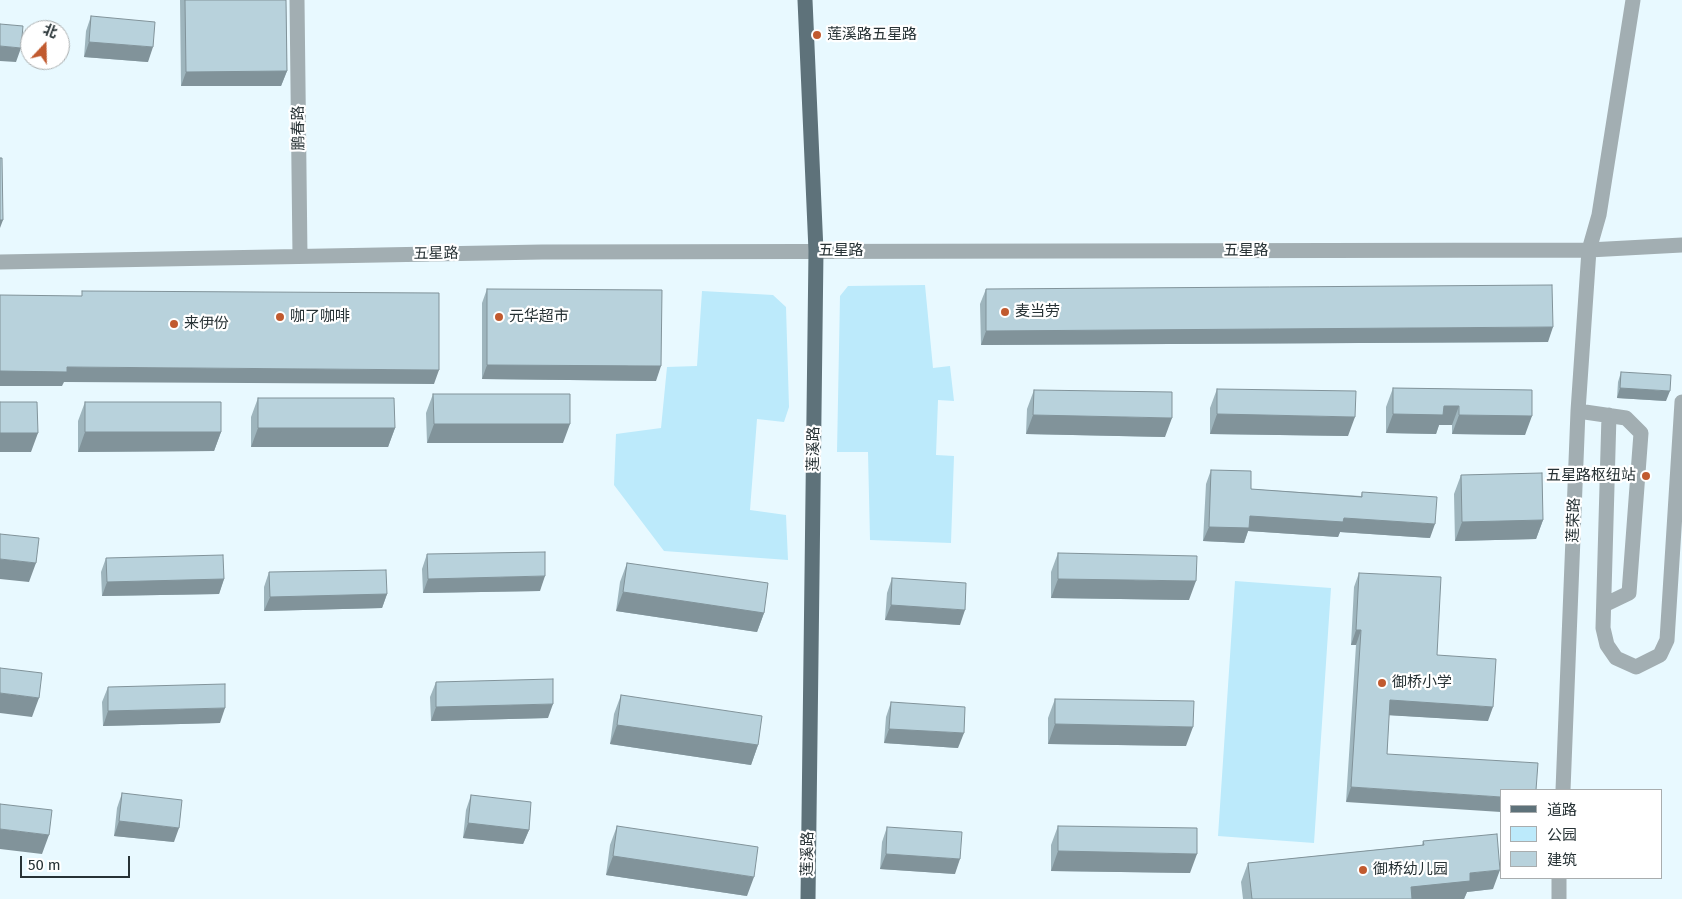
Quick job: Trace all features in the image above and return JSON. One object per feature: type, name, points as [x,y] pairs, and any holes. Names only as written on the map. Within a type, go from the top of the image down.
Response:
[{"type":"main road","name":"莲溪路","points":[[806,0],[816,252],[808,899]]},
{"type":"street","name":"鹏春路","points":[[297,0],[300,256]]},
{"type":"street","name":"莲荣路","points":[[1563,789],[1578,412],[1590,250],[1599,215],[1633,0]]},
{"type":"street","name":"五星路","points":[[0,262],[542,252],[1590,250],[1682,244]]},
{"type":"street","points":[[1609,415],[1604,605],[1605,636],[1606,645],[1616,658],[1636,667],[1660,656],[1667,640],[1682,402]]},
{"type":"street","points":[[1578,412],[1626,418],[1641,432],[1629,593],[1604,605]]},
{"type":"street","points":[[1559,899],[1560,879]]},
{"type":"green space","points":[[925,285],[933,368],[950,366],[954,401],[938,400],[936,455],[954,456],[951,543],[870,540],[868,452],[837,452],[840,296],[848,286]]},
{"type":"green space","points":[[702,291],[773,295],[786,307],[789,407],[784,422],[757,419],[750,510],[786,515],[788,560],[664,551],[614,485],[616,434],[661,428],[667,367],[697,366]]},
{"type":"green space","points":[[1235,581],[1331,588],[1314,843],[1218,836]]},
{"type":"building","points":[[185,0],[286,0],[287,71],[186,72]]},
{"type":"building","points":[[91,16],[155,22],[153,47],[89,42]]},
{"type":"building","points":[[0,24],[20,26],[20,48],[0,46]]},
{"type":"building","points":[[0,158],[2,158],[3,220],[0,220]]},
{"type":"building","points":[[1552,285],[1553,327],[986,331],[986,289]]},
{"type":"building","points":[[487,289],[662,290],[661,366],[487,365]]},
{"type":"building","points":[[82,291],[439,293],[439,370],[67,367],[67,372],[0,371],[0,295],[82,296]]},
{"type":"building","points":[[1621,372],[1671,375],[1670,391],[1620,388]]},
{"type":"building","points":[[1393,388],[1532,390],[1532,416],[1459,415],[1459,406],[1444,406],[1443,415],[1393,414]]},
{"type":"building","points":[[1217,389],[1356,391],[1355,417],[1217,414]]},
{"type":"building","points":[[1034,390],[1172,392],[1172,418],[1033,415]]},
{"type":"building","points":[[433,394],[570,394],[570,424],[434,424]]},
{"type":"building","points":[[258,398],[394,398],[395,428],[258,428]]},
{"type":"building","points":[[0,402],[37,402],[38,433],[0,433]]},
{"type":"building","points":[[85,402],[221,402],[221,432],[85,432]]},
{"type":"building","points":[[1211,470],[1251,471],[1251,489],[1362,497],[1362,492],[1437,497],[1435,524],[1344,518],[1343,522],[1250,516],[1249,528],[1209,527]]},
{"type":"building","points":[[1542,473],[1543,520],[1462,522],[1461,475]]},
{"type":"building","points":[[0,534],[39,538],[36,563],[0,559]]},
{"type":"building","points":[[545,552],[545,576],[428,579],[427,554]]},
{"type":"building","points":[[1058,553],[1197,556],[1196,581],[1058,579]]},
{"type":"building","points":[[223,555],[224,579],[107,582],[106,558]]},
{"type":"building","points":[[627,563],[768,583],[764,613],[623,592]]},
{"type":"building","points":[[386,570],[387,594],[270,597],[269,572]]},
{"type":"building","points":[[1359,573],[1441,577],[1437,655],[1496,659],[1493,707],[1390,700],[1387,754],[1538,763],[1536,789],[1500,789],[1500,797],[1351,787],[1361,630],[1356,630]]},
{"type":"building","points":[[892,578],[966,583],[965,610],[891,605]]},
{"type":"building","points":[[0,668],[42,673],[39,698],[0,693]]},
{"type":"building","points":[[553,679],[553,704],[436,707],[436,682]]},
{"type":"building","points":[[225,684],[225,708],[108,711],[108,687]]},
{"type":"building","points":[[621,695],[762,716],[758,745],[617,725]]},
{"type":"building","points":[[1055,699],[1194,701],[1193,727],[1055,724]]},
{"type":"building","points":[[891,702],[965,707],[964,733],[889,729]]},
{"type":"building","points":[[122,793],[182,800],[179,828],[119,821]]},
{"type":"building","points":[[471,795],[531,802],[529,830],[468,823]]},
{"type":"building","points":[[0,804],[52,810],[49,835],[0,829]]},
{"type":"building","points":[[617,826],[758,847],[754,877],[613,856]]},
{"type":"building","points":[[1058,826],[1197,828],[1197,854],[1058,851]]},
{"type":"building","points":[[887,827],[962,832],[960,859],[886,854]]},
{"type":"building","name":"御桥幼儿园","points":[[1497,834],[1500,870],[1470,873],[1470,881],[1411,887],[1412,899],[1252,899],[1248,863],[1424,845],[1423,841]]},
{"type":"place","name":"莲溪路五星路","points":[[817,35]]},
{"type":"place","name":"麦当劳","points":[[1005,312]]},
{"type":"place","name":"咖了咖啡","points":[[280,317]]},
{"type":"place","name":"元华超市","points":[[499,317]]},
{"type":"place","name":"来伊份","points":[[174,324]]},
{"type":"place","name":"五星路枢纽站","points":[[1646,476]]},
{"type":"place","name":"御桥小学","points":[[1382,683]]},
{"type":"place","name":"御桥幼儿园","points":[[1363,870]]}]
